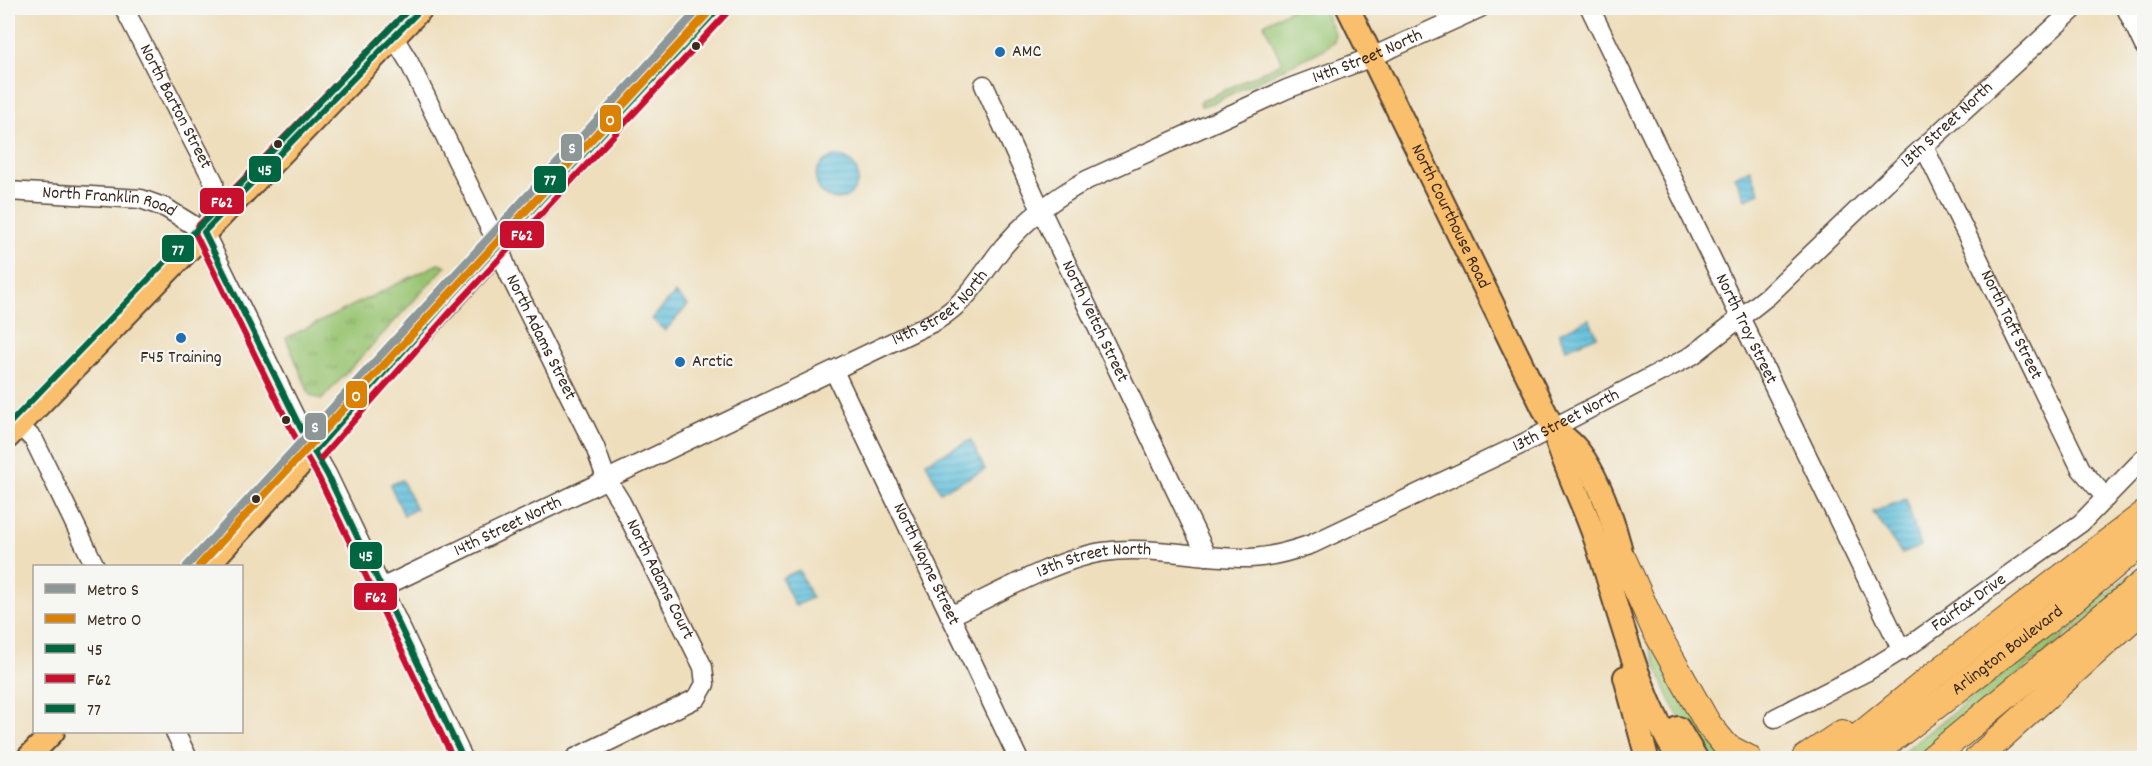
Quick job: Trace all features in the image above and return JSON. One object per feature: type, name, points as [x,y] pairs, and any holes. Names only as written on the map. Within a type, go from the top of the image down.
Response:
[{"type":"highway","points":[[1832,759],[1929,679],[2145,514]]},
{"type":"highway","name":"Arlington Boulevard","points":[[1868,759],[2072,601],[2145,541]]},
{"type":"highway","points":[[1624,561],[1654,628],[1708,724],[1727,747],[1748,759]]},
{"type":"highway","points":[[1932,759],[2145,582]]},
{"type":"highway","points":[[1978,759],[2145,608]]},
{"type":"highway","points":[[1805,759],[1868,714],[1929,679]]},
{"type":"main road","points":[[13,431],[422,8]]},
{"type":"main road","points":[[209,565],[719,8]]},
{"type":"main road","name":"North Courthouse Road","points":[[1348,8],[1553,428],[1577,448],[1602,496],[1607,540],[1607,582],[1642,687],[1678,759]]},
{"type":"main road","name":"North Courthouse Road","points":[[1607,540],[1624,561],[1644,651],[1673,719],[1696,759]]},
{"type":"main road","points":[[1607,582],[1611,621],[1647,759]]},
{"type":"main road","points":[[28,759],[52,733]]},
{"type":"street","name":"North Barton Street","points":[[124,8],[214,182],[214,202],[204,232]]},
{"type":"street","name":"14th Street North","points":[[381,588],[606,478],[834,371],[952,311],[972,292],[1003,248],[1041,210],[1061,194],[1087,180],[1287,89],[1371,57],[1480,8]]},
{"type":"street","name":"North Troy Street","points":[[1590,8],[1739,318],[1840,519],[1902,651]]},
{"type":"street","name":"13th Street North","points":[[950,616],[1062,564],[1102,552],[1260,557],[1312,544],[1553,428],[1677,365],[1768,296],[1924,147],[2075,8]]},
{"type":"street","points":[[2126,8],[2145,46]]},
{"type":"street","name":"North Adams Street","points":[[393,36],[409,62],[499,247],[509,274],[595,447],[606,478]]},
{"type":"street","name":"North Veitch Street","points":[[984,85],[1041,210],[1207,556]]},
{"type":"street","name":"North Taft Street","points":[[1924,147],[2081,469],[2106,498]]},
{"type":"street","name":"North Franklin Road","points":[[8,191],[141,199],[166,208],[204,232]]},
{"type":"street","points":[[204,232],[381,588],[463,759]]},
{"type":"street","name":"North Wayne Street","points":[[834,371],[1018,759]]},
{"type":"street","points":[[13,431],[34,440],[94,565]]},
{"type":"street","name":"Fairfax Drive","points":[[1775,718],[1902,651],[2081,523],[2145,458]]},
{"type":"street","name":"North Adams Court","points":[[575,759],[697,698],[705,684],[703,666],[621,502],[606,478]]},
{"type":"street","points":[[175,733],[188,759]]},
{"type":"green space","points":[[1293,8],[1323,8],[1335,35],[1334,41],[1322,50],[1210,104],[1201,106],[1200,102],[1282,63],[1264,24]]},
{"type":"green space","points":[[438,264],[446,266],[321,400],[310,395],[286,338]]},
{"type":"green space","points":[[2144,564],[2144,573],[1917,758],[1895,758]]},
{"type":"green space","points":[[1646,634],[1729,758],[1704,758],[1678,715],[1663,683]]},
{"type":"water","points":[[837,157],[852,163],[858,178],[852,193],[837,199],[822,193],[816,178],[822,163]]},
{"type":"water","points":[[1750,169],[1760,193],[1745,199],[1735,176]]},
{"type":"water","points":[[675,293],[688,305],[665,331],[652,319]]},
{"type":"water","points":[[1589,319],[1597,336],[1566,349],[1559,333]]},
{"type":"water","points":[[971,440],[985,470],[940,492],[926,462]]},
{"type":"water","points":[[402,480],[416,509],[404,515],[390,485]]},
{"type":"water","points":[[1906,499],[1920,546],[1902,554],[1873,512]]},
{"type":"water","points":[[799,570],[812,598],[795,606],[782,578]]},
{"type":"metro line","name":"S","points":[[188,565],[700,8]]},
{"type":"metro line","name":"O","points":[[200,565],[707,14]]},
{"type":"transit line","name":"F62","points":[[410,8],[198,226],[195,233],[292,431],[319,478],[453,758]]},
{"type":"transit line","name":"77","points":[[8,425],[410,8]]},
{"type":"transit line","name":"45","points":[[422,8],[204,232],[300,427],[327,474],[463,758]]},
{"type":"transit line","name":"77","points":[[200,560],[707,8]]},
{"type":"transit line","name":"45","points":[[314,452],[444,305],[719,8]]},
{"type":"transit line","name":"F62","points":[[321,458],[451,311],[726,14]]},
{"type":"place","name":"AMC","points":[[1000,52]]},
{"type":"place","name":"F45 Training","points":[[181,338]]},
{"type":"place","name":"Arctic","points":[[680,362]]}]
